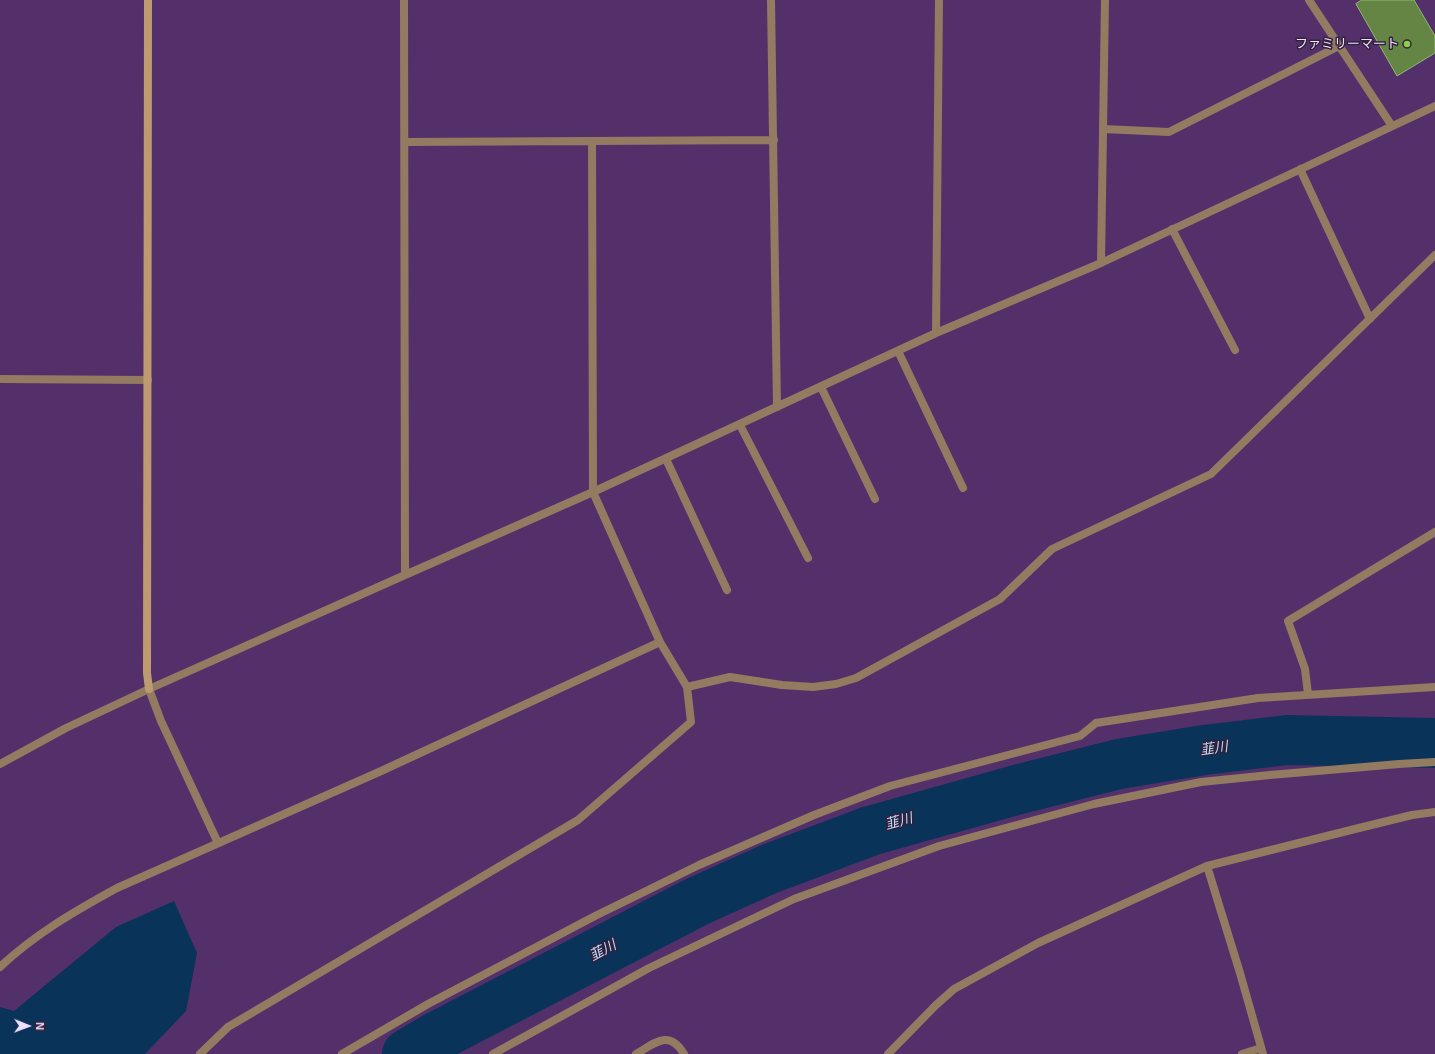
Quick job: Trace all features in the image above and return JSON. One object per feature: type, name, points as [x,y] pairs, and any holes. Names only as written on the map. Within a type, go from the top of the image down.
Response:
[{"type":"street","points":[[148,0],[147,673],[149,689],[161,721],[218,843]]},
{"type":"street","points":[[404,0],[405,575]]},
{"type":"street","points":[[771,0],[777,407]]},
{"type":"street","points":[[936,334],[939,0]]},
{"type":"street","points":[[1101,263],[1105,0]]},
{"type":"street","points":[[1309,0],[1392,126]]},
{"type":"street","points":[[1103,129],[1168,132],[1339,46]]},
{"type":"street","points":[[0,764],[66,728],[149,689],[593,492],[898,351],[1101,263],[1435,106]]},
{"type":"street","points":[[405,142],[774,140]]},
{"type":"street","points":[[200,1054],[228,1027],[578,820],[691,722],[686,687],[660,642],[593,492],[592,141]]},
{"type":"street","points":[[1300,169],[1370,319]]},
{"type":"street","points":[[1172,229],[1235,350]]},
{"type":"street","points":[[686,687],[730,677],[782,686],[813,687],[836,684],[856,678],[1000,599],[1052,549],[1210,474],[1435,255]]},
{"type":"street","points":[[898,351],[963,488]]},
{"type":"street","points":[[0,379],[148,380]]},
{"type":"street","points":[[821,387],[876,499]]},
{"type":"street","points":[[740,425],[808,558]]},
{"type":"street","points":[[666,459],[727,590]]},
{"type":"street","points":[[1308,694],[1305,669],[1288,621],[1435,532]]},
{"type":"street","points":[[0,967],[48,928],[80,908],[117,888],[379,772],[660,642]]},
{"type":"street","points":[[342,1054],[428,1004],[588,920],[699,865],[814,815],[890,786],[1080,736],[1096,723],[1258,698],[1435,687]]},
{"type":"street","points":[[493,1054],[649,968],[794,900],[939,846],[1094,804],[1201,782],[1270,774],[1435,762]]},
{"type":"street","points":[[888,1054],[936,1005],[954,989],[1038,943],[1207,866],[1412,815],[1435,812]]},
{"type":"street","points":[[1207,866],[1262,1051],[1242,1054]]},
{"type":"street","points":[[636,1054],[657,1042],[666,1039],[676,1043],[684,1054]]},
{"type":"water","points":[[174,901],[197,953],[186,1011],[145,1054],[0,1054],[0,1007],[14,1011],[116,927]]},
{"type":"building","name":"ファミリーマート","points":[[1362,0],[1414,0],[1435,36],[1435,53],[1397,76],[1356,4]]},
{"type":"waterway","name":"韮川","points":[[407,1054],[434,1038],[696,902],[769,869],[870,831],[1016,790],[1119,764],[1204,750],[1287,740],[1435,743]]},
{"type":"place","name":"ファミリーマート","points":[[1407,44]]}]
